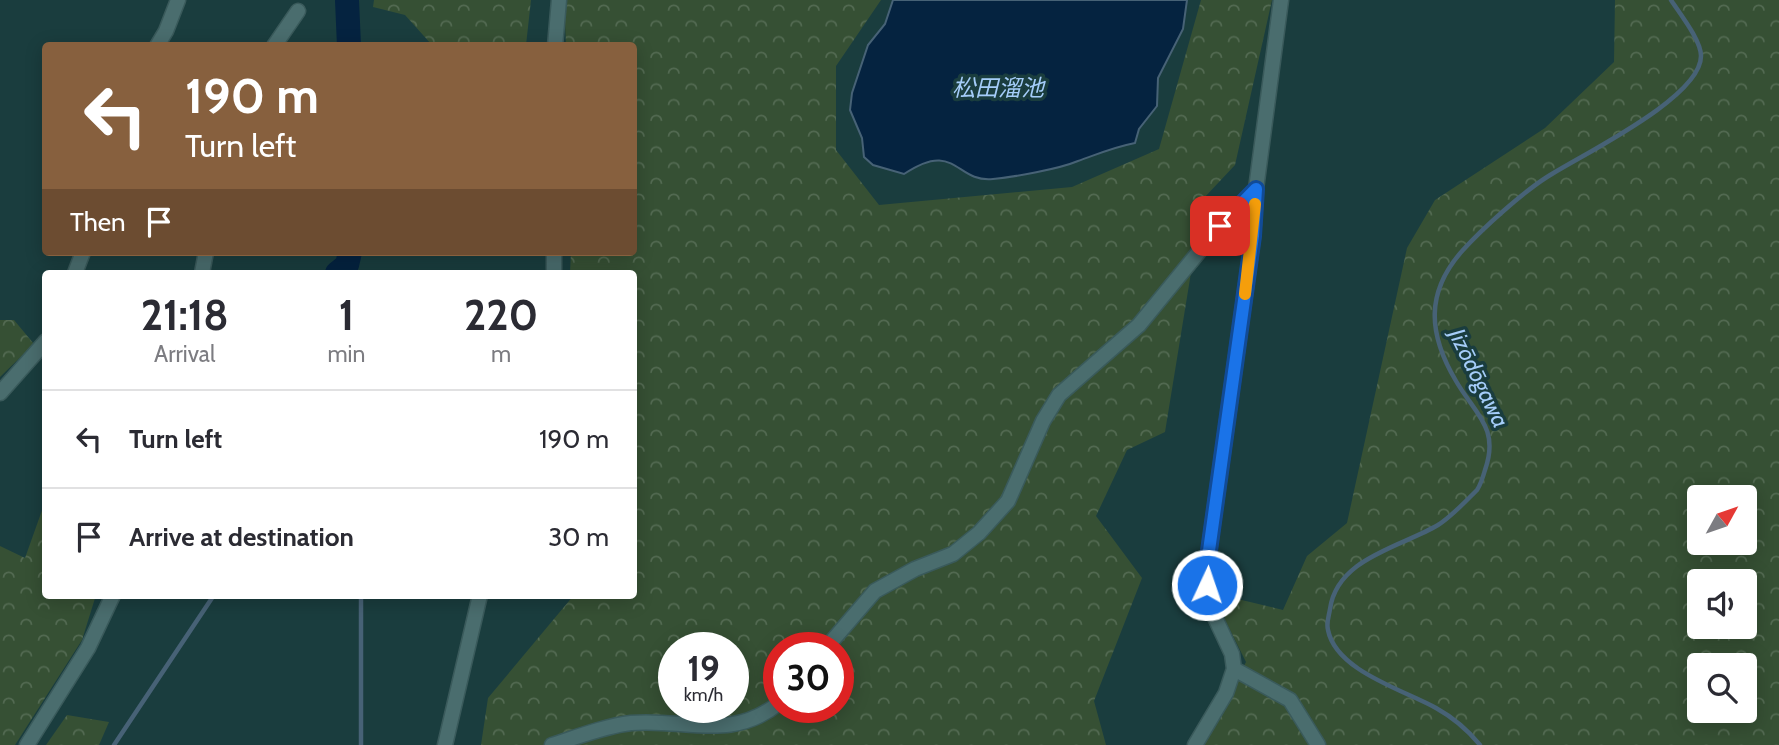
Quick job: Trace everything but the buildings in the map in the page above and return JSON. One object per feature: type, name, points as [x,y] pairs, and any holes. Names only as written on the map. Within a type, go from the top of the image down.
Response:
[{"type":"street","points":[[159,42],[178,0]]},
{"type":"street","points":[[555,42],[559,0]]},
{"type":"street","points":[[1195,745],[1226,693],[1234,669],[1232,654],[1212,609],[1207,565],[1253,236],[1256,189],[1281,0]]},
{"type":"street","points":[[277,42],[298,11]]},
{"type":"street","points":[[840,632],[875,591],[915,569],[953,554],[979,533],[1008,501],[1043,421],[1059,395],[1139,325],[1220,226],[1256,189]]},
{"type":"street","points":[[0,393],[42,346]]},
{"type":"street","points":[[27,745],[88,648],[111,599]]},
{"type":"street","points":[[445,745],[480,599]]},
{"type":"street","points":[[1234,669],[1290,699],[1318,745]]},
{"type":"street","points":[[552,745],[631,723],[715,726],[763,716]]},
{"type":"green space","points":[[374,0],[531,0],[526,42],[429,42],[405,15],[373,7]]},
{"type":"green space","points":[[564,0],[881,0],[836,66],[836,150],[879,205],[1072,187],[1159,149],[1201,0],[1272,0],[1235,165],[1203,199],[1165,432],[1127,450],[1096,516],[1142,578],[1094,701],[1106,745],[481,745],[488,698],[571,599],[637,599],[637,270],[570,270],[571,256],[637,256],[637,42],[566,42]]},
{"type":"green space","points":[[1615,0],[1779,0],[1779,745],[1202,745],[1246,662],[1225,620],[1225,596],[1283,610],[1307,556],[1347,523],[1407,248],[1435,200],[1545,128],[1614,62]]},
{"type":"green space","points":[[0,320],[14,320],[34,344],[0,377]]},
{"type":"green space","points":[[42,510],[42,599],[95,599],[82,640],[15,745],[0,745],[0,546],[25,558]]},
{"type":"green space","points":[[67,715],[109,722],[99,745],[46,745]]},
{"type":"water","name":"松田溜池","points":[[893,0],[1187,0],[1183,29],[1158,78],[1157,106],[1139,129],[1135,143],[1060,167],[993,179],[970,175],[945,161],[921,164],[904,174],[873,165],[864,157],[862,138],[850,110],[852,93],[868,45],[885,24]]},
{"type":"waterway","points":[[347,0],[349,42]]},
{"type":"waterway","name":"Jizōdōgawa","points":[[1480,745],[1449,716],[1373,678],[1344,657],[1328,630],[1330,609],[1335,592],[1357,566],[1438,525],[1477,490],[1489,455],[1489,443],[1483,422],[1456,381],[1440,347],[1435,314],[1442,282],[1463,250],[1515,201],[1547,177],[1637,124],[1682,90],[1696,72],[1701,56],[1698,42],[1671,0]]},
{"type":"waterway","points":[[341,270],[347,265],[349,256]]},
{"type":"waterway","points":[[114,745],[211,599]]},
{"type":"waterway","points":[[361,599],[361,745]]},
{"type":"slow traffic","points":[[1245,294],[1255,204]]},
{"type":"route","points":[[1207,585],[1216,495],[1253,236],[1256,189],[1220,226]]}]
